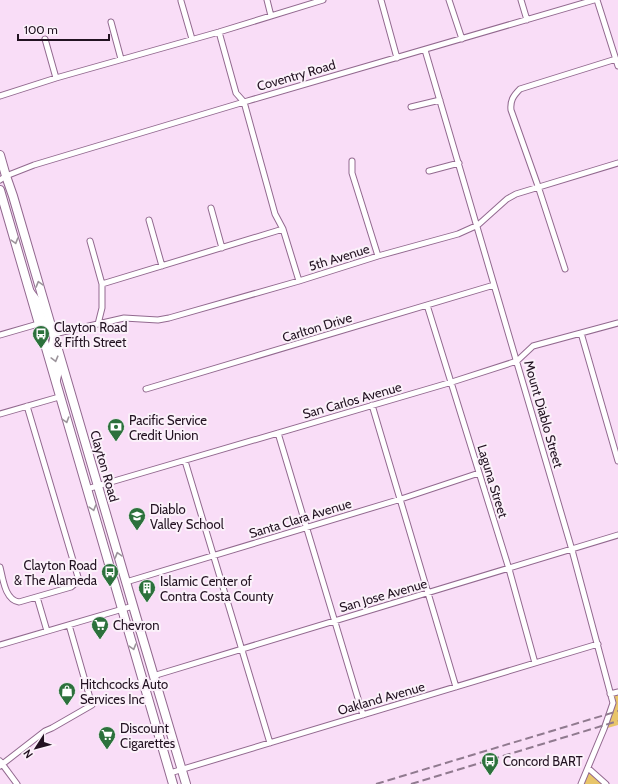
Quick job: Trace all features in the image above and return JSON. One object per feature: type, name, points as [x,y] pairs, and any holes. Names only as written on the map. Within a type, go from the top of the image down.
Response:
[{"type":"main road","name":"Clayton Road","points":[[0,155],[3,178],[14,196],[153,676],[186,784]]},
{"type":"main road","name":"Clayton Road","points":[[0,190],[59,397],[88,489],[173,784]]},
{"type":"street","points":[[267,0],[271,16]]},
{"type":"street","points":[[0,96],[121,59],[219,32],[271,16],[306,2],[323,0]]},
{"type":"street","points":[[381,0],[397,58]]},
{"type":"street","points":[[449,0],[462,39]]},
{"type":"street","points":[[522,0],[527,20]]},
{"type":"street","points":[[595,0],[618,66]]},
{"type":"street","name":"Coventry Road","points":[[3,178],[24,168],[244,102],[595,0]]},
{"type":"street","points":[[181,1],[192,39]]},
{"type":"street","points":[[112,22],[121,59]]},
{"type":"street","points":[[219,32],[236,93],[244,102],[275,214],[283,229],[299,281]]},
{"type":"street","points":[[45,39],[56,78]]},
{"type":"street","name":"Mount Diablo Street","points":[[425,50],[518,361],[598,644],[612,703],[604,729],[581,784]]},
{"type":"street","points":[[565,269],[510,104],[513,96],[520,89],[616,59]]},
{"type":"street","points":[[411,107],[440,100]]},
{"type":"street","points":[[352,161],[352,173],[378,256]]},
{"type":"street","points":[[429,171],[459,163]]},
{"type":"street","name":"5th Avenue","points":[[54,334],[124,318],[158,320],[169,318],[299,281],[378,256],[458,234],[478,225],[516,194],[538,186],[618,163]]},
{"type":"street","points":[[211,208],[222,248]]},
{"type":"street","points":[[149,220],[162,266]]},
{"type":"street","points":[[102,284],[283,229]]},
{"type":"street","points":[[90,241],[102,284],[102,308],[98,324]]},
{"type":"street","name":"Carlton Drive","points":[[146,389],[494,284]]},
{"type":"street","points":[[28,288],[38,299],[46,328],[54,334],[51,344],[59,373],[56,385]]},
{"type":"street","name":"Laguna Street","points":[[427,305],[509,569],[535,663]]},
{"type":"street","name":"San Carlos Avenue","points":[[88,489],[452,382],[518,361],[533,346],[618,323]]},
{"type":"street","points":[[0,335],[38,324]]},
{"type":"street","points":[[581,333],[618,460]]},
{"type":"street","points":[[0,414],[59,397]]},
{"type":"street","points":[[372,405],[456,687]]},
{"type":"street","points":[[0,567],[8,596],[11,600],[19,602],[71,587],[77,582],[78,577],[27,406]]},
{"type":"street","points":[[278,433],[363,715]]},
{"type":"street","points":[[185,461],[270,743]]},
{"type":"street","name":"Santa Clara Avenue","points":[[126,582],[401,499],[479,473]]},
{"type":"street","name":"San Jose Avenue","points":[[153,676],[618,535]]},
{"type":"street","points":[[37,597],[47,631]]},
{"type":"street","points":[[0,645],[133,606]]},
{"type":"street","points":[[17,784],[1,764],[45,731],[92,705],[69,625]]},
{"type":"street","name":"Oakland Avenue","points":[[170,773],[598,644]]},
{"type":"street","points":[[610,694],[618,692]]},
{"type":"street","points":[[588,768],[606,784]]},
{"type":"shaded area","points":[[618,692],[618,725],[604,729],[613,703],[610,694]]},
{"type":"shaded area","points":[[588,768],[606,784],[581,784]]},
{"type":"railway","points":[[376,784],[618,711]]},
{"type":"railway","points":[[411,784],[618,721]]},
{"type":"place","name":"Clayton Road & Fifth Street","points":[[41,349]]},
{"type":"place","name":"Pacific Service Credit Union","points":[[116,442]]},
{"type":"place","name":"Diablo Valley School","points":[[137,531]]},
{"type":"place","name":"Clayton Road & The Alameda","points":[[110,587]]},
{"type":"place","name":"Islamic Center of Contra Costa County","points":[[147,603]]},
{"type":"place","name":"Chevron","points":[[100,640]]},
{"type":"place","name":"Hitchcocks Auto Services Inc","points":[[67,706]]},
{"type":"place","name":"Discount Cigarettes","points":[[107,750]]},
{"type":"place","name":"Concord BART","points":[[490,776]]}]
